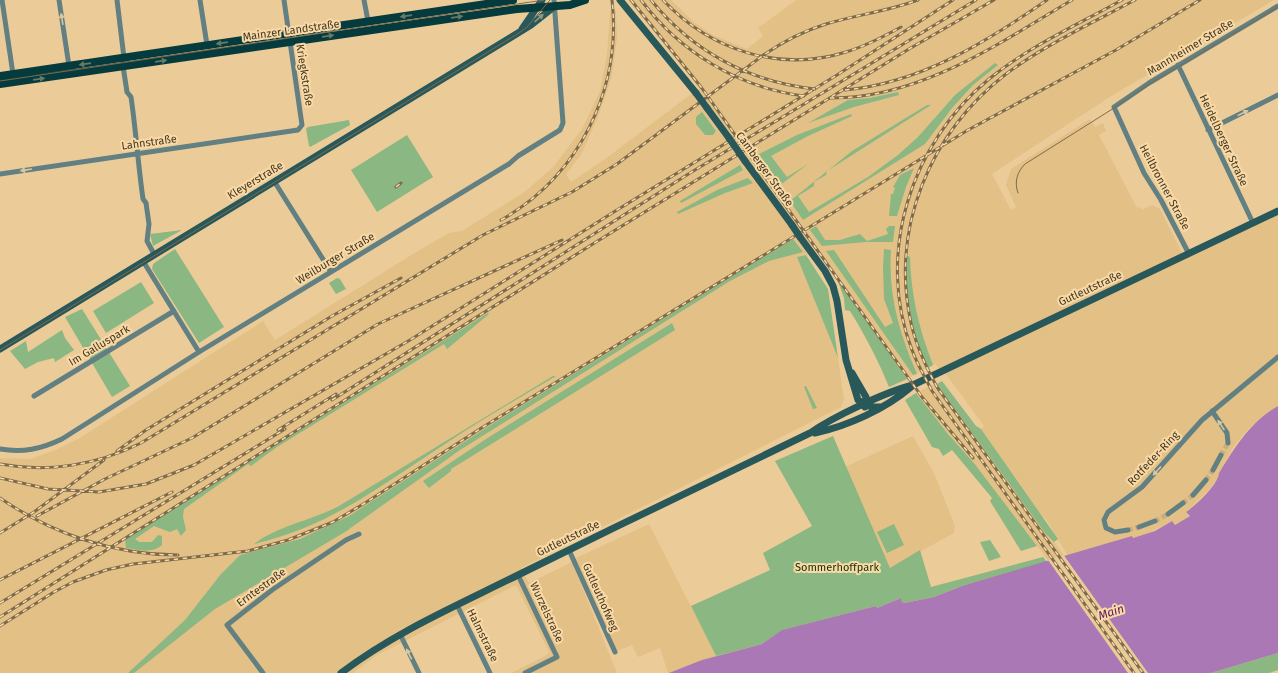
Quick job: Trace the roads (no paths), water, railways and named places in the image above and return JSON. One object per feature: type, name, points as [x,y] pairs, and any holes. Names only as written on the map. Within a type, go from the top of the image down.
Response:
[{"type":"main road","name":"Mainzer Landstraße","points":[[0,84],[207,45],[289,38],[368,21],[513,0]]},
{"type":"main road","name":"Mainzer Landstraße","points":[[0,76],[69,66],[123,62],[289,38],[517,8],[540,3],[576,4],[585,0]]},
{"type":"street","points":[[2,0],[12,74]]},
{"type":"street","points":[[59,0],[69,66]]},
{"type":"street","points":[[117,0],[127,92],[131,97],[137,140],[136,154],[143,198],[146,203],[150,224],[147,241],[154,254]]},
{"type":"street","points":[[200,0],[207,45]]},
{"type":"street","name":"Kriegkstraße","points":[[284,0],[302,125],[301,128]]},
{"type":"street","points":[[364,0],[368,21]]},
{"type":"street","name":"Camberger Straße","points":[[620,2],[696,93],[828,276],[835,292],[847,366],[858,400]]},
{"type":"street","name":"Kleyerstraße","points":[[523,27],[540,3]]},
{"type":"street","name":"Kleyerstraße","points":[[0,348],[523,27],[534,23],[554,3]]},
{"type":"street","name":"Weilburger Straße","points":[[0,449],[30,451],[62,439],[199,352],[507,165],[518,156],[562,128],[563,123],[554,3]]},
{"type":"street","name":"Mannheimer Straße","points":[[1114,107],[1178,65],[1278,6]]},
{"type":"street","points":[[517,8],[522,13],[523,27]]},
{"type":"street","name":"Heidelberger Straße","points":[[1178,65],[1253,223]]},
{"type":"street","points":[[1208,130],[1278,95]]},
{"type":"street","name":"Heilbronner Straße","points":[[1114,107],[1144,173],[1161,200],[1189,254]]},
{"type":"street","name":"Lahnstraße","points":[[0,174],[298,130],[301,128]]},
{"type":"street","points":[[274,181],[330,272]]},
{"type":"street","name":"Gutleutstraße","points":[[345,672],[376,648],[457,605],[810,434],[865,404],[912,385],[1278,211]]},
{"type":"street","points":[[143,261],[199,352]]},
{"type":"street","name":"Im Galluspark","points":[[34,396],[174,311]]},
{"type":"street","points":[[1228,443],[1227,434],[1212,411],[1278,357]]},
{"type":"street","name":"Camberger Straße","points":[[847,366],[866,397]]},
{"type":"street","name":"Gutleutstraße","points":[[810,434],[838,426],[880,407],[900,396],[912,385]]},
{"type":"street","points":[[859,417],[864,410],[866,397],[873,401]]},
{"type":"street","points":[[857,408],[858,400],[865,404],[880,407]]},
{"type":"street","name":"Rotfeder-Ring","points":[[1128,530],[1114,532],[1106,528],[1104,520],[1108,512],[1142,487],[1212,411]]},
{"type":"street","points":[[838,426],[835,422],[842,416]]},
{"type":"street","points":[[1213,470],[1221,455]]},
{"type":"street","points":[[1193,495],[1206,480]]},
{"type":"street","points":[[1168,514],[1183,503]]},
{"type":"street","points":[[1139,527],[1155,521]]},
{"type":"street","name":"Erntestraße","points":[[263,673],[227,625],[272,590],[346,540],[359,534]]},
{"type":"street","name":"Gutleuthofweg","points":[[569,550],[615,652]]},
{"type":"street","name":"Wurzelstraße","points":[[518,575],[557,657],[524,673]]},
{"type":"street","name":"Halmstraße","points":[[457,605],[490,673]]},
{"type":"street","points":[[400,634],[419,673]]},
{"type":"water","name":"Main","points":[[1278,406],[1278,653],[1211,673],[669,673],[702,660],[762,644],[782,630],[876,606],[877,608],[901,598],[902,602],[905,603],[934,597],[962,586],[1132,536],[1133,538],[1155,531],[1172,521],[1175,525],[1190,516],[1186,512],[1201,500],[1211,489],[1231,454],[1251,427],[1268,412]]},
{"type":"tunnel","points":[[1221,455],[1228,443]]},
{"type":"tunnel","points":[[1206,480],[1213,470]]},
{"type":"tunnel","points":[[1183,503],[1193,495]]},
{"type":"tunnel","points":[[1155,521],[1168,514]]},
{"type":"tunnel","points":[[1128,530],[1139,527]]},
{"type":"tram line","points":[[0,81],[544,0]]},
{"type":"tram line","points":[[0,350],[519,33],[527,27],[550,0]]},
{"type":"tram line","points":[[1018,193],[1016,185],[1017,177],[1025,164],[1151,83],[1278,7]]},
{"type":"railway","points":[[501,220],[529,202],[553,180],[573,155],[590,127],[602,97],[610,66],[613,33],[612,0]]},
{"type":"railway","points":[[631,0],[701,87],[922,397],[973,458]]},
{"type":"railway","points":[[641,0],[674,36],[713,64],[734,76],[757,85],[780,92],[804,96]]},
{"type":"railway","points":[[651,0],[685,35],[724,61],[768,79],[815,89]]},
{"type":"railway","points":[[663,0],[702,32],[724,44],[747,53],[771,58],[796,60],[821,58],[860,47],[901,27]]},
{"type":"railway","points":[[0,464],[36,468],[72,465],[107,457],[141,443],[483,235],[572,192],[617,164],[779,45],[802,33],[826,24],[918,0]]},
{"type":"railway","points":[[0,478],[48,489],[99,492],[146,484],[194,465],[410,340],[617,210],[837,75],[953,0]]},
{"type":"railway","points":[[332,400],[690,173],[976,0]]},
{"type":"railway","points":[[0,617],[596,242],[909,49],[994,0]]},
{"type":"railway","points":[[845,90],[873,86],[926,70],[976,45],[1024,16],[1047,0]]},
{"type":"railway","points":[[830,98],[863,96],[895,89],[926,79],[957,66],[986,51],[1072,0]]},
{"type":"railway","points":[[1122,0],[1053,37],[1004,67],[962,105],[939,135],[921,168],[907,202],[900,239],[897,276],[901,313],[912,350],[932,391],[1134,673]]},
{"type":"railway","points":[[1135,0],[1069,35],[1021,63],[979,98],[956,124],[937,154],[922,185],[912,218],[906,252],[906,287],[911,323],[916,340],[925,364],[937,387],[1143,673]]},
{"type":"railway","points":[[0,626],[54,592],[73,582],[106,570],[133,564],[248,551],[288,540],[333,522],[483,427],[968,130],[1116,50],[1200,0]]},
{"type":"railway","points":[[396,187],[401,183]]},
{"type":"railway","points":[[37,516],[105,479],[192,438],[378,324],[562,240]]},
{"type":"railway","points":[[117,451],[146,430],[332,316],[401,278]]},
{"type":"railway","points":[[278,430],[336,394]]},
{"type":"railway","points":[[0,603],[285,429]]},
{"type":"railway","points":[[0,533],[34,512],[104,460]]},
{"type":"railway","points":[[0,580],[172,492]]},
{"type":"railway","points":[[0,498],[41,522],[85,540],[131,551],[178,555]]},
{"type":"park label","name":"Sommerhoffpark","points":[[837,567]]}]
